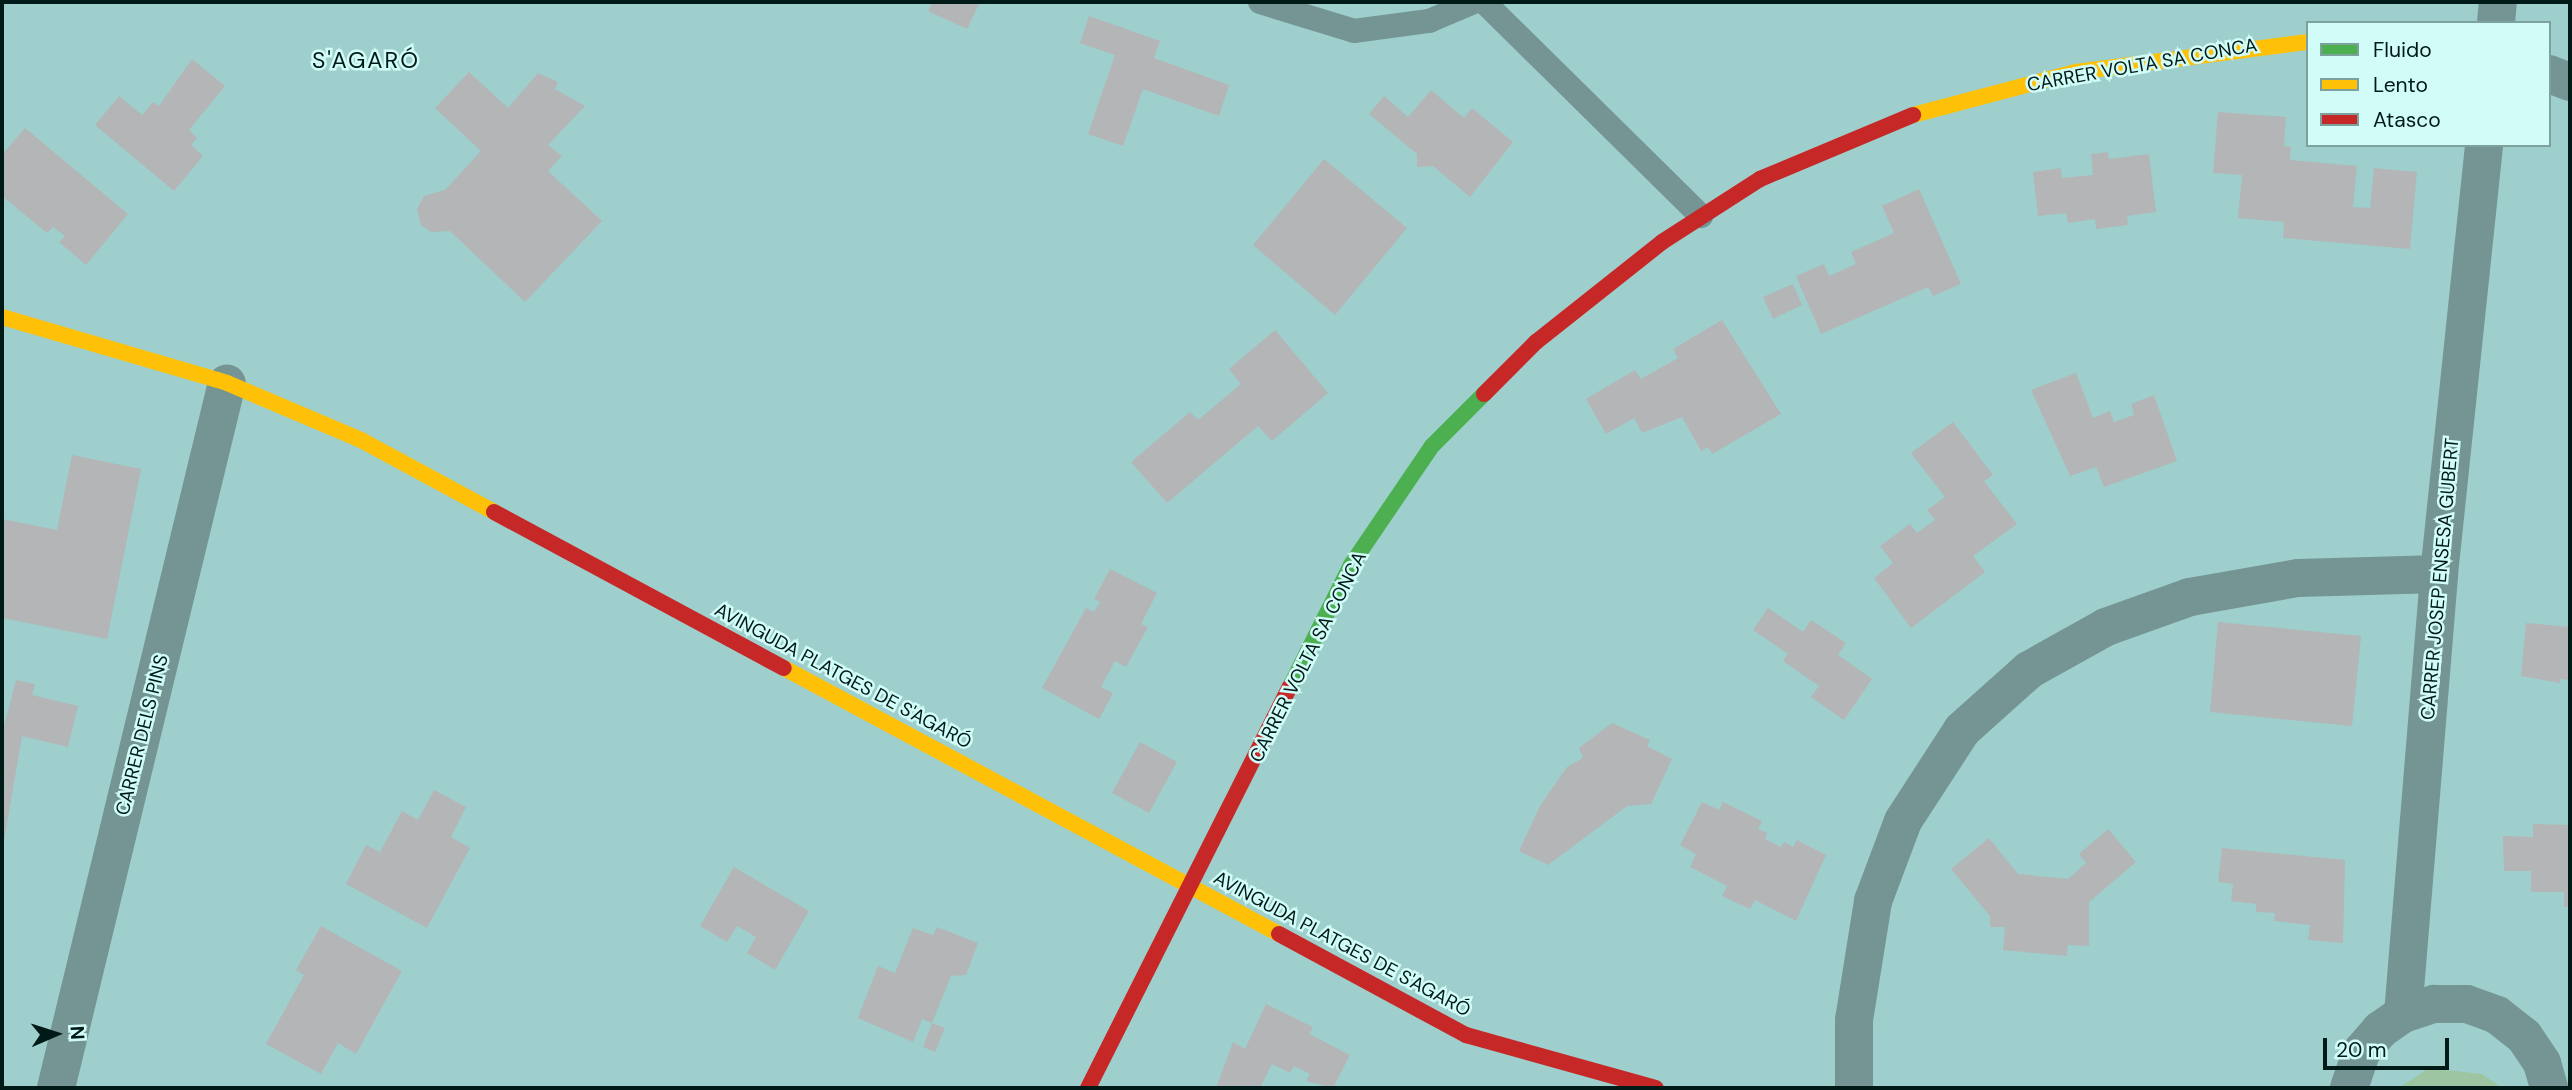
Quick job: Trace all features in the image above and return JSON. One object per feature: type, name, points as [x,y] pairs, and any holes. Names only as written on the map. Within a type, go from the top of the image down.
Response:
[{"type":"street","points":[[2496,21],[2498,2]]},
{"type":"street","name":"CARRER VOLTA SA CONCA","points":[[1086,1088],[1192,887],[1351,565],[1432,446],[1536,342],[1702,216],[1760,178],[1938,105],[2077,72],[2306,42]]},
{"type":"street","points":[[2551,75],[2570,82]]},
{"type":"street","name":"CARRER JOSEP ENSESA GUBERT","points":[[2403,1014],[2439,574],[2484,147]]},
{"type":"street","name":"AVINGUDA PLATGES DE S'AGARÓ","points":[[2,317],[227,383],[361,440],[1466,1035],[1656,1088]]},
{"type":"street","name":"CARRER DELS PINS","points":[[56,1088],[227,383]]},
{"type":"street","points":[[1854,1088],[1854,1020],[1873,901],[1903,821],[1962,730],[2029,670],[2106,627],[2190,597],[2298,578],[2439,574]]},
{"type":"street","points":[[2349,1088],[2362,1051],[2403,1014],[2445,1004],[2467,1004],[2497,1015],[2524,1036],[2542,1063],[2549,1088]]},
{"type":"lane","points":[[1260,2],[1354,31],[1429,21],[1474,2]]},
{"type":"lane","points":[[1485,2],[1702,216]]},
{"type":"green space","points":[[2429,1068],[2482,1074],[2502,1088],[2399,1088]]},
{"type":"building","points":[[933,2],[980,2],[967,29],[928,11]]},
{"type":"building","points":[[1089,16],[1160,41],[1154,58],[1229,85],[1219,116],[1143,89],[1123,146],[1088,134],[1115,55],[1080,43]]},
{"type":"building","points":[[192,59],[225,86],[189,130],[197,138],[191,145],[203,156],[174,191],[95,125],[119,96],[142,115],[153,102],[159,106]]},
{"type":"building","points":[[469,72],[508,108],[538,73],[558,82],[555,89],[585,106],[548,145],[562,156],[548,171],[602,221],[525,302],[450,231],[431,232],[421,225],[417,209],[424,196],[445,190],[481,151],[435,108]]},
{"type":"building","points":[[1431,90],[1464,118],[1472,108],[1513,142],[1470,197],[1433,166],[1417,167],[1417,154],[1369,114],[1384,96],[1408,117]]},
{"type":"building","points":[[2218,112],[2286,117],[2284,146],[2291,147],[2290,160],[2357,166],[2353,207],[2370,208],[2374,168],[2417,172],[2410,249],[2283,238],[2284,222],[2238,218],[2242,175],[2213,173]]},
{"type":"building","points":[[25,128],[128,214],[86,265],[59,242],[65,236],[53,227],[47,233],[2,196],[2,155]]},
{"type":"building","points":[[2108,152],[2109,159],[2149,154],[2156,212],[2127,216],[2128,225],[2096,229],[2095,219],[2068,223],[2066,213],[2038,216],[2033,172],[2061,168],[2062,178],[2093,175],[2091,154]]},
{"type":"building","points":[[1324,159],[1407,228],[1335,315],[1253,245]]},
{"type":"building","points":[[1919,189],[1961,284],[1933,296],[1928,287],[1821,334],[1796,276],[1824,264],[1829,276],[1856,264],[1851,252],[1894,233],[1882,206]]},
{"type":"building","points":[[1793,284],[1802,305],[1773,319],[1763,297]]},
{"type":"building","points":[[1722,320],[1781,414],[1712,454],[1708,447],[1701,451],[1682,417],[1642,433],[1634,418],[1606,434],[1586,399],[1635,370],[1641,379],[1678,358],[1673,349]]},
{"type":"building","points":[[1275,330],[1328,393],[1272,441],[1258,426],[1167,503],[1131,462],[1190,412],[1198,420],[1241,384],[1229,369]]},
{"type":"building","points":[[2076,373],[2093,418],[2110,411],[2114,422],[2134,415],[2131,404],[2154,395],[2177,461],[2104,487],[2096,467],[2070,476],[2031,390]]},
{"type":"building","points":[[1953,422],[1993,475],[1984,481],[2017,524],[1973,556],[1985,572],[1911,628],[1874,578],[1893,563],[1880,546],[1910,524],[1917,533],[1935,520],[1927,510],[1945,497],[1911,453]]},
{"type":"building","points":[[72,455],[141,469],[107,639],[2,618],[2,519],[57,530]]},
{"type":"building","points":[[1110,569],[1157,593],[1141,624],[1148,627],[1126,667],[1115,661],[1101,687],[1113,693],[1099,719],[1042,688],[1086,608],[1094,612],[1100,602],[1094,599]]},
{"type":"building","points":[[1768,608],[1803,632],[1811,620],[1846,643],[1838,655],[1872,679],[1844,720],[1811,697],[1819,686],[1783,661],[1788,654],[1753,630]]},
{"type":"building","points":[[2218,622],[2361,636],[2352,726],[2210,712]]},
{"type":"building","points":[[2526,623],[2570,627],[2570,680],[2560,679],[2560,683],[2521,676]]},
{"type":"building","points":[[16,680],[35,684],[32,695],[78,706],[68,747],[22,736],[3,847],[2,734]]},
{"type":"building","points":[[1612,723],[1650,740],[1647,746],[1672,759],[1651,804],[1627,806],[1548,865],[1519,851],[1540,806],[1567,767],[1583,758],[1579,748]]},
{"type":"building","points":[[1140,742],[1177,762],[1149,813],[1112,793]]},
{"type":"building","points":[[434,790],[466,807],[451,837],[470,848],[427,928],[346,884],[366,845],[380,852],[402,811],[418,820]]},
{"type":"building","points":[[1702,802],[1719,810],[1723,802],[1762,821],[1758,829],[1767,833],[1765,839],[1781,847],[1784,842],[1793,847],[1797,840],[1826,855],[1796,921],[1755,900],[1750,909],[1722,896],[1727,886],[1690,867],[1696,854],[1680,845]]},
{"type":"building","points":[[2533,824],[2570,825],[2570,907],[2564,907],[2564,892],[2531,892],[2531,871],[2504,871],[2503,836],[2533,837]]},
{"type":"building","points":[[2108,829],[2136,862],[2089,902],[2089,946],[2068,945],[2067,956],[2003,950],[2005,927],[1990,927],[1990,916],[1951,869],[1989,838],[2018,874],[2068,879],[2086,863],[2079,854]]},
{"type":"building","points":[[2222,848],[2345,860],[2343,943],[2308,940],[2310,925],[2274,921],[2275,913],[2256,912],[2256,904],[2231,901],[2233,884],[2218,882]]},
{"type":"building","points":[[734,867],[809,911],[775,970],[747,953],[756,937],[737,926],[727,942],[700,926]]},
{"type":"building","points":[[321,926],[402,971],[356,1054],[338,1043],[321,1074],[266,1044],[304,975],[296,970]]},
{"type":"building","points":[[937,927],[978,943],[966,975],[951,976],[932,1023],[922,1019],[913,1042],[858,1018],[878,966],[895,973],[913,928],[933,935]]},
{"type":"building","points":[[1266,1004],[1313,1027],[1309,1034],[1350,1055],[1333,1088],[1306,1081],[1310,1074],[1294,1066],[1290,1073],[1272,1064],[1260,1088],[1216,1088],[1233,1042],[1245,1049]]},
{"type":"building","points":[[932,1023],[945,1028],[935,1052],[923,1047]]},
{"type":"traffic: fast","points":[[1290,687],[1351,565],[1432,446],[1484,394]]},
{"type":"traffic: slow","points":[[1913,115],[2076,72],[2306,42]]},
{"type":"traffic: slow","points":[[2,317],[227,383],[361,440],[494,512]]},
{"type":"traffic: slow","points":[[784,668],[1279,934]]},
{"type":"traffic: jam","points":[[1484,394],[1536,342],[1662,242],[1760,179],[1913,115]]},
{"type":"traffic: jam","points":[[494,512],[784,668]]},
{"type":"traffic: jam","points":[[1088,1088],[1290,687]]},
{"type":"traffic: jam","points":[[1279,934],[1466,1035],[1656,1088]]},
{"type":"district","name":"S'AGARÓ","points":[[366,60]]}]
